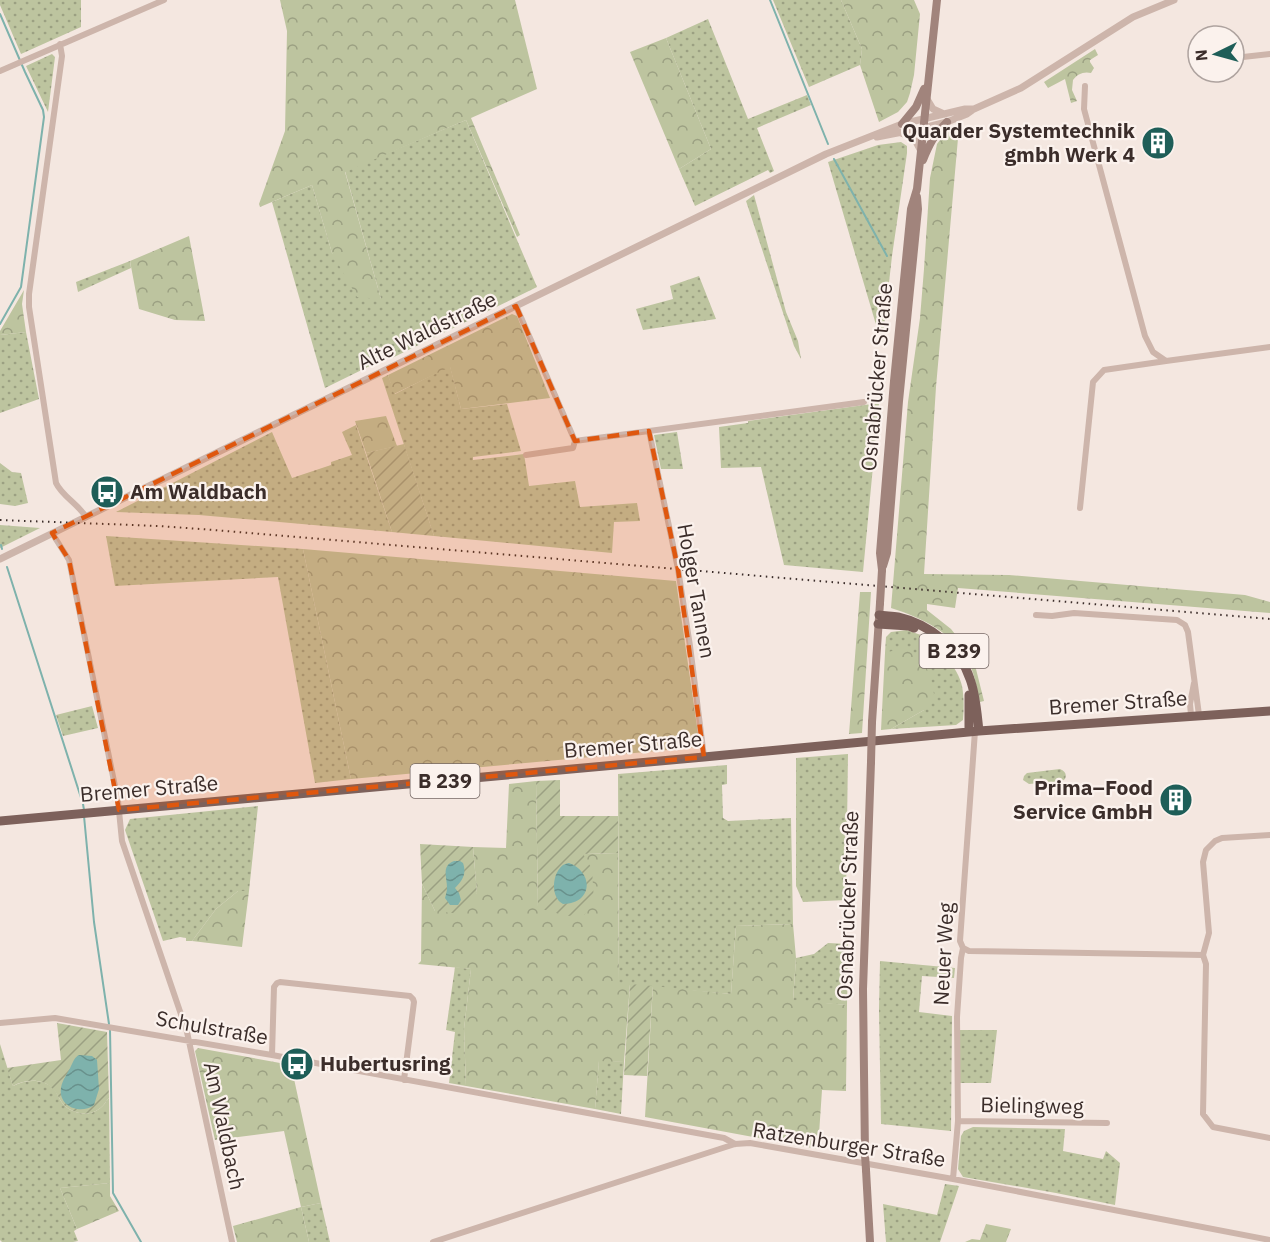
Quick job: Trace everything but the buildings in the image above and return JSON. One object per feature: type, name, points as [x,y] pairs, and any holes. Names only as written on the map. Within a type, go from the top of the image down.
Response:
[{"type":"main road","name":"Osnabrücker Straße","points":[[870,1242],[865,1155],[863,989],[872,722],[882,570],[887,553],[918,209],[917,189],[937,0]]},
{"type":"main road","points":[[902,129],[916,107],[928,80]]},
{"type":"main road","points":[[919,168],[929,145],[946,118]]},
{"type":"main road","name":"B 239","points":[[879,619],[927,633],[947,650],[958,663],[966,680],[974,731]]},
{"type":"main road","name":"Bremer Straße","points":[[0,820],[974,731],[1270,711]]},
{"type":"street","points":[[0,71],[164,0]]},
{"type":"street","name":"Alte Waldstraße","points":[[0,559],[831,151],[885,130],[902,129],[967,114],[1021,88],[1133,17],[1174,0]]},
{"type":"street","points":[[60,44],[62,56],[29,307],[56,483],[86,517]]},
{"type":"street","points":[[1246,57],[1270,54]]},
{"type":"street","points":[[1085,86],[1084,110],[1145,336],[1153,352],[1166,361]]},
{"type":"street","points":[[926,98],[933,110],[946,118]]},
{"type":"street","points":[[902,129],[914,138],[921,151]]},
{"type":"street","points":[[516,306],[575,441],[573,448],[526,455]]},
{"type":"street","points":[[1080,508],[1093,382],[1104,370],[1270,347]]},
{"type":"street","points":[[575,441],[864,402]]},
{"type":"street","name":"Holger Tannen","points":[[649,431],[678,569],[704,757]]},
{"type":"street","name":"Am Waldbach","points":[[52,533],[69,560],[118,801],[122,841],[187,1032],[232,1242]]},
{"type":"street","points":[[1036,615],[1052,616],[1074,613],[1177,620],[1185,624],[1194,682],[1190,704],[1195,715]]},
{"type":"street","name":"Neuer Weg","points":[[953,1179],[958,1121],[957,1017],[963,948],[960,941],[974,731]]},
{"type":"street","points":[[1270,836],[1222,838],[1206,850],[1203,862],[1209,933],[1203,956],[1206,964],[1203,1114],[1213,1127],[1270,1138]]},
{"type":"street","points":[[963,948],[969,951],[1203,956]]},
{"type":"street","points":[[272,1055],[274,987],[277,983],[410,996],[414,1002],[404,1080]]},
{"type":"street","name":"Schulstraße","points":[[0,1023],[55,1018],[110,1027],[723,1138],[735,1144]]},
{"type":"street","name":"Bielingweg","points":[[958,1121],[1107,1123]]},
{"type":"street","name":"Ratzenburger Straße","points":[[433,1242],[735,1144],[750,1143],[953,1179],[1270,1240]]},
{"type":"highlighted area","points":[[516,306],[575,441],[649,431],[678,569],[704,757],[119,810],[69,560],[52,533]]},
{"type":"green space","points":[[0,0],[81,0],[81,27],[21,54],[0,5]]},
{"type":"green space","points":[[280,0],[515,0],[537,89],[471,118],[520,235],[517,237],[466,120],[345,172],[381,299],[357,297],[332,253],[312,185],[260,207],[259,204],[285,131],[287,31]]},
{"type":"green space","points":[[773,0],[841,0],[862,49],[860,65],[809,87]]},
{"type":"green space","points":[[841,0],[914,0],[920,14],[914,75],[907,102],[898,112],[879,122],[860,65],[862,49]]},
{"type":"green space","points":[[708,19],[748,119],[807,95],[811,105],[757,128],[774,171],[770,173],[768,170],[695,206],[679,169],[711,149],[666,38]]},
{"type":"green space","points":[[666,38],[711,149],[679,169],[630,52]]},
{"type":"green space","points":[[1095,49],[1098,55],[1090,60],[1094,68],[1091,73],[1081,73],[1073,80],[1072,90],[1077,101],[1071,103],[1065,79],[1048,88],[1044,82]]},
{"type":"green space","points":[[52,54],[55,57],[48,112],[26,66]]},
{"type":"green space","points":[[466,120],[537,287],[325,388],[272,202],[312,185],[332,253],[381,299],[345,171]]},
{"type":"green space","points":[[959,127],[936,387],[924,574],[1009,575],[1245,595],[1270,602],[1270,613],[958,588],[955,608],[927,604],[927,610],[951,629],[973,657],[984,701],[980,702],[970,665],[955,644],[926,622],[891,608],[908,402],[920,318],[930,178],[937,144],[952,129]]},
{"type":"green space","points":[[901,142],[907,146],[907,153],[882,345],[828,162],[878,145]]},
{"type":"green space","points":[[754,195],[786,312],[798,341],[801,359],[794,346],[746,201]]},
{"type":"green space","points":[[189,236],[205,321],[175,320],[139,309],[130,261]]},
{"type":"green space","points":[[130,261],[131,268],[78,292],[76,282]]},
{"type":"green space","points":[[699,276],[716,319],[643,330],[636,309],[673,299],[670,286]]},
{"type":"green space","points":[[24,290],[22,304],[26,332],[0,335],[0,331]]},
{"type":"green space","points":[[512,314],[517,316],[550,398],[461,409],[450,367],[394,394],[388,375]]},
{"type":"green space","points":[[26,332],[39,399],[0,413],[0,335]]},
{"type":"green space","points":[[450,366],[461,409],[507,404],[521,451],[473,457],[473,460],[524,454],[529,486],[575,481],[580,507],[637,503],[640,521],[614,522],[612,553],[434,536],[382,378],[388,375],[395,394]]},
{"type":"green space","points":[[879,403],[863,572],[784,565],[761,467],[721,468],[719,427]]},
{"type":"green space","points":[[386,416],[397,446],[366,453],[355,421]]},
{"type":"green space","points":[[356,425],[392,532],[199,515],[116,512],[272,432],[292,478],[331,465],[331,462],[352,455],[342,432]]},
{"type":"green space","points":[[677,432],[683,469],[661,469],[654,435]]},
{"type":"green space","points":[[404,444],[434,536],[392,532],[366,453]]},
{"type":"green space","points":[[0,463],[12,472],[21,473],[28,503],[15,506],[0,504]]},
{"type":"green space","points":[[0,525],[40,528],[0,548]]},
{"type":"green space","points":[[106,536],[303,549],[351,779],[315,783],[278,577],[115,586]]},
{"type":"green space","points":[[303,549],[676,581],[700,747],[351,779]]},
{"type":"green space","points":[[860,592],[871,592],[862,733],[849,734]]},
{"type":"green space","points":[[907,630],[921,635],[933,644],[946,657],[960,679],[964,707],[963,720],[956,725],[891,729],[924,710],[885,653],[886,637],[891,632]]},
{"type":"green space","points":[[902,648],[920,655],[930,675],[934,694],[924,710],[891,729],[881,730],[885,653]]},
{"type":"green space","points":[[92,706],[98,728],[63,736],[56,715]]},
{"type":"green space","points":[[848,754],[846,900],[803,902],[796,886],[796,758]]},
{"type":"green space","points":[[727,765],[727,784],[722,785],[723,818],[728,821],[791,818],[793,924],[736,926],[731,994],[619,984],[618,774]]},
{"type":"green space","points":[[1060,769],[1066,774],[1062,781],[1029,784],[1023,780],[1027,773]]},
{"type":"green space","points":[[560,780],[560,816],[618,816],[618,853],[583,854],[592,869],[594,902],[584,915],[567,916],[538,908],[536,781]]},
{"type":"green space","points":[[536,781],[538,908],[583,854],[618,853],[619,983],[630,984],[624,1062],[599,1061],[595,1109],[466,1086],[464,1029],[471,969],[418,964],[421,961],[422,884],[435,911],[477,893],[473,847],[506,848],[509,784]]},
{"type":"green space","points":[[258,806],[249,891],[238,891],[216,909],[192,941],[186,941],[186,938],[180,937],[163,941],[125,830],[130,819]]},
{"type":"green space","points":[[420,844],[473,847],[477,893],[461,914],[435,911],[422,884]]},
{"type":"green space","points":[[238,891],[249,891],[242,947],[192,941],[216,909]]},
{"type":"green space","points":[[793,924],[796,958],[793,1000],[847,1005],[846,1091],[822,1090],[818,1149],[645,1117],[653,986],[731,994],[736,926]]},
{"type":"green space","points":[[828,943],[848,944],[847,1005],[793,1001],[796,958],[814,954]]},
{"type":"green space","points":[[880,961],[955,968],[954,978],[922,976],[919,1012],[952,1016],[951,1131],[881,1124]]},
{"type":"green space","points":[[455,967],[471,969],[464,1029],[466,1086],[449,1083],[455,1032],[446,1030]]},
{"type":"green space","points":[[630,984],[653,986],[647,1076],[624,1075]]},
{"type":"green space","points":[[57,1023],[107,1032],[109,1098],[102,1107],[91,1113],[72,1111],[62,1103],[49,1085],[39,1081],[28,1081],[13,1086],[7,1068],[61,1060]]},
{"type":"green space","points":[[960,1030],[997,1030],[991,1083],[960,1083]]},
{"type":"green space","points":[[0,1044],[13,1086],[28,1081],[45,1083],[54,1089],[62,1103],[68,1108],[81,1113],[95,1111],[102,1107],[109,1098],[110,1183],[60,1188],[77,1229],[74,1231],[78,1241],[2,1242],[0,1240]]},
{"type":"green space","points":[[198,1048],[291,1065],[321,1203],[301,1207],[284,1131],[215,1140],[195,1051]]},
{"type":"green space","points":[[599,1060],[624,1062],[621,1114],[595,1109]]},
{"type":"green space","points":[[973,1127],[1065,1129],[1063,1151],[1103,1159],[1106,1151],[1120,1163],[1115,1205],[963,1177],[958,1169],[961,1136],[964,1131]]},
{"type":"green space","points":[[110,1183],[110,1196],[119,1211],[77,1229],[60,1188]]},
{"type":"green space","points":[[945,1184],[959,1186],[940,1242],[886,1242],[883,1204],[937,1215]]},
{"type":"green space","points":[[321,1203],[330,1242],[309,1242],[301,1207]]},
{"type":"green space","points":[[301,1207],[309,1242],[237,1242],[233,1226]]},
{"type":"green space","points":[[986,1224],[1011,1229],[1006,1242],[965,1242],[972,1239],[980,1240]]},
{"type":"water","points":[[454,861],[463,863],[464,874],[455,888],[461,900],[458,905],[450,905],[445,898],[446,869]]},
{"type":"water","points":[[569,863],[583,873],[587,887],[580,899],[573,903],[563,904],[556,897],[554,882],[560,868]]},
{"type":"water","points":[[79,1055],[92,1056],[97,1060],[99,1089],[94,1105],[83,1109],[67,1104],[61,1095],[64,1079],[74,1059]]},
{"type":"waterway","points":[[770,0],[828,144]]},
{"type":"waterway","points":[[0,14],[43,110],[44,117],[21,287],[0,324]]},
{"type":"waterway","points":[[834,159],[887,256]]},
{"type":"waterway","points":[[1,545],[2,549]]},
{"type":"waterway","points":[[7,567],[84,810]]},
{"type":"waterway","points":[[84,816],[94,922],[109,1024]]},
{"type":"waterway","points":[[110,1030],[113,1193],[141,1242]]},
{"type":"railway","points":[[0,520],[214,530],[1270,619]]},
{"type":"place","name":"Quarder Systemtechnik gmbh Werk 4","points":[[1158,143]]},
{"type":"place","name":"Am Waldbach","points":[[107,492]]},
{"type":"place","name":"Prima–Food Service GmbH","points":[[1176,800]]},
{"type":"place","name":"Hubertusring","points":[[297,1064]]}]
